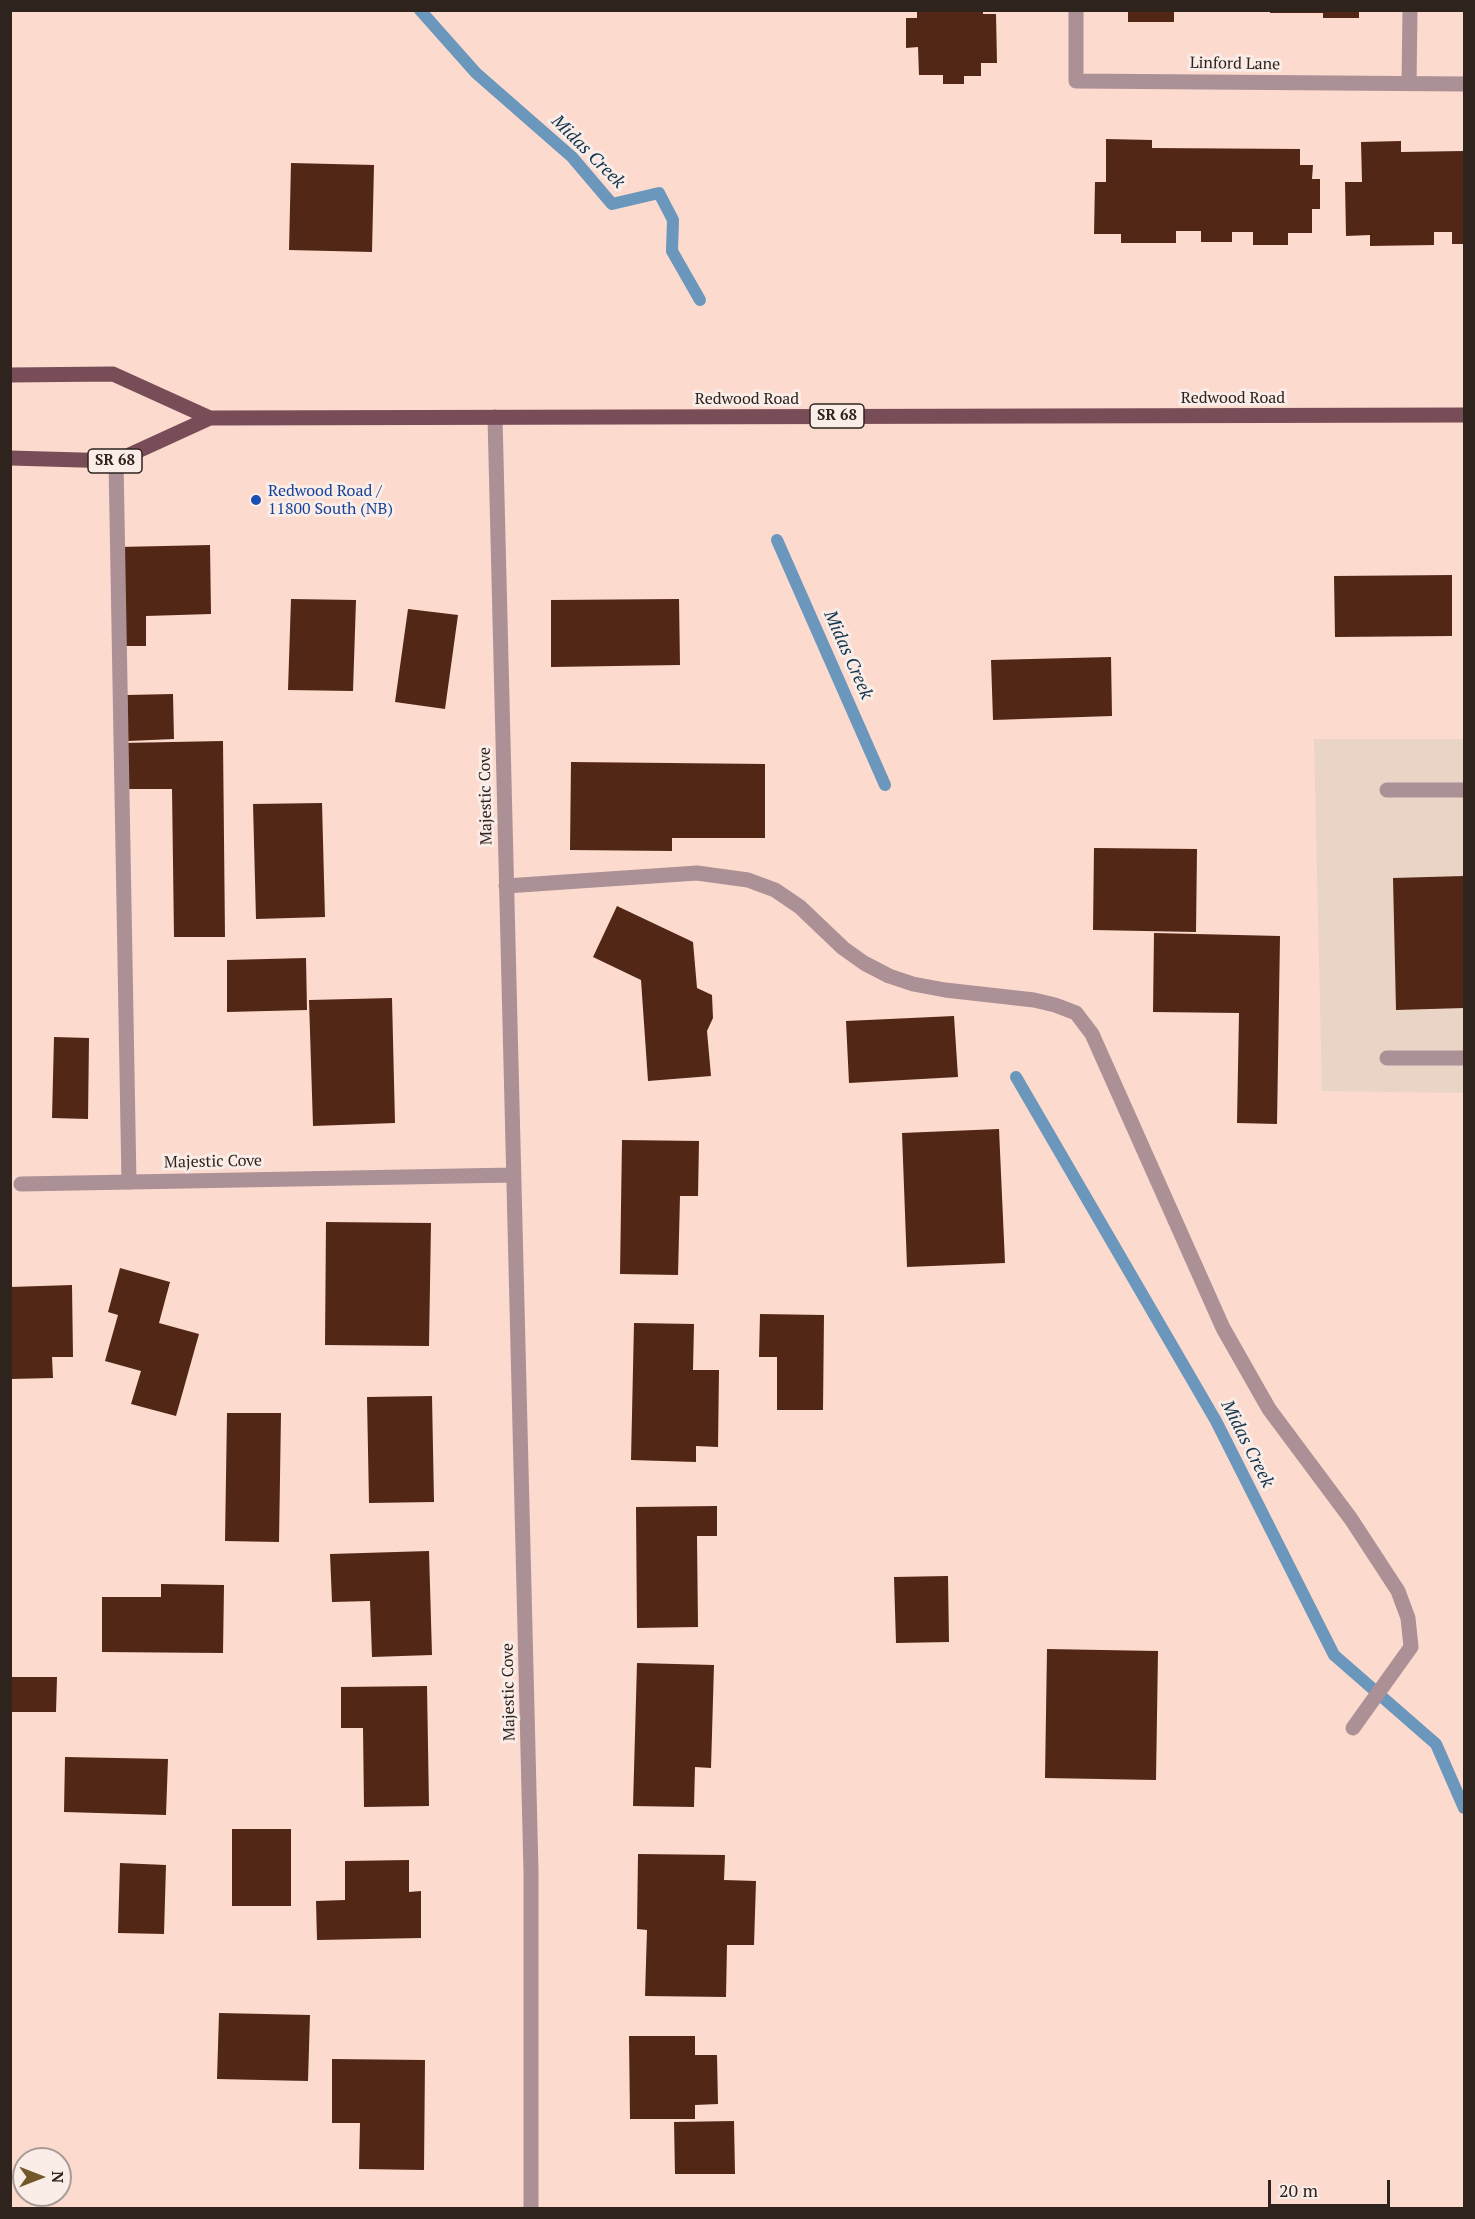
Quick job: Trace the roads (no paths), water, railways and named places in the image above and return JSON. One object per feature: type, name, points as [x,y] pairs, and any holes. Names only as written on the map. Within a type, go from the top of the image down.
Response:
[{"type":"main road","name":"Redwood Road","points":[[10,375],[113,374],[210,418]]},
{"type":"main road","name":"Redwood Road","points":[[10,458],[116,461],[210,418],[1464,415]]},
{"type":"street","name":"Linford Lane","points":[[1076,10],[1076,81],[1464,84]]},
{"type":"street","points":[[1409,84],[1410,10]]},
{"type":"street","name":"Majestic Cove","points":[[495,417],[531,1871],[531,2208]]},
{"type":"street","points":[[116,461],[129,1182]]},
{"type":"street","points":[[1387,790],[1464,790]]},
{"type":"street","points":[[506,886],[697,873],[748,880],[775,890],[800,908],[843,948],[864,963],[889,976],[913,984],[945,990],[1034,1000],[1076,1013],[1092,1034],[1223,1328],[1269,1409],[1351,1519],[1398,1592],[1408,1618],[1411,1647],[1353,1728]]},
{"type":"street","points":[[1387,1058],[1464,1058]]},
{"type":"street","name":"Majestic Cove","points":[[21,1184],[513,1175]]},
{"type":"waterway","name":"Midas Creek","points":[[420,10],[476,73],[572,157],[612,204],[659,193],[673,220],[672,251],[700,300]]},
{"type":"waterway","name":"Midas Creek","points":[[777,540],[885,785]]},
{"type":"waterway","name":"Midas Creek","points":[[1016,1077],[1216,1421],[1334,1655],[1436,1744],[1464,1808]]},
{"type":"place","name":"Redwood Road / 11800 South (NB)","points":[[256,500]]}]
